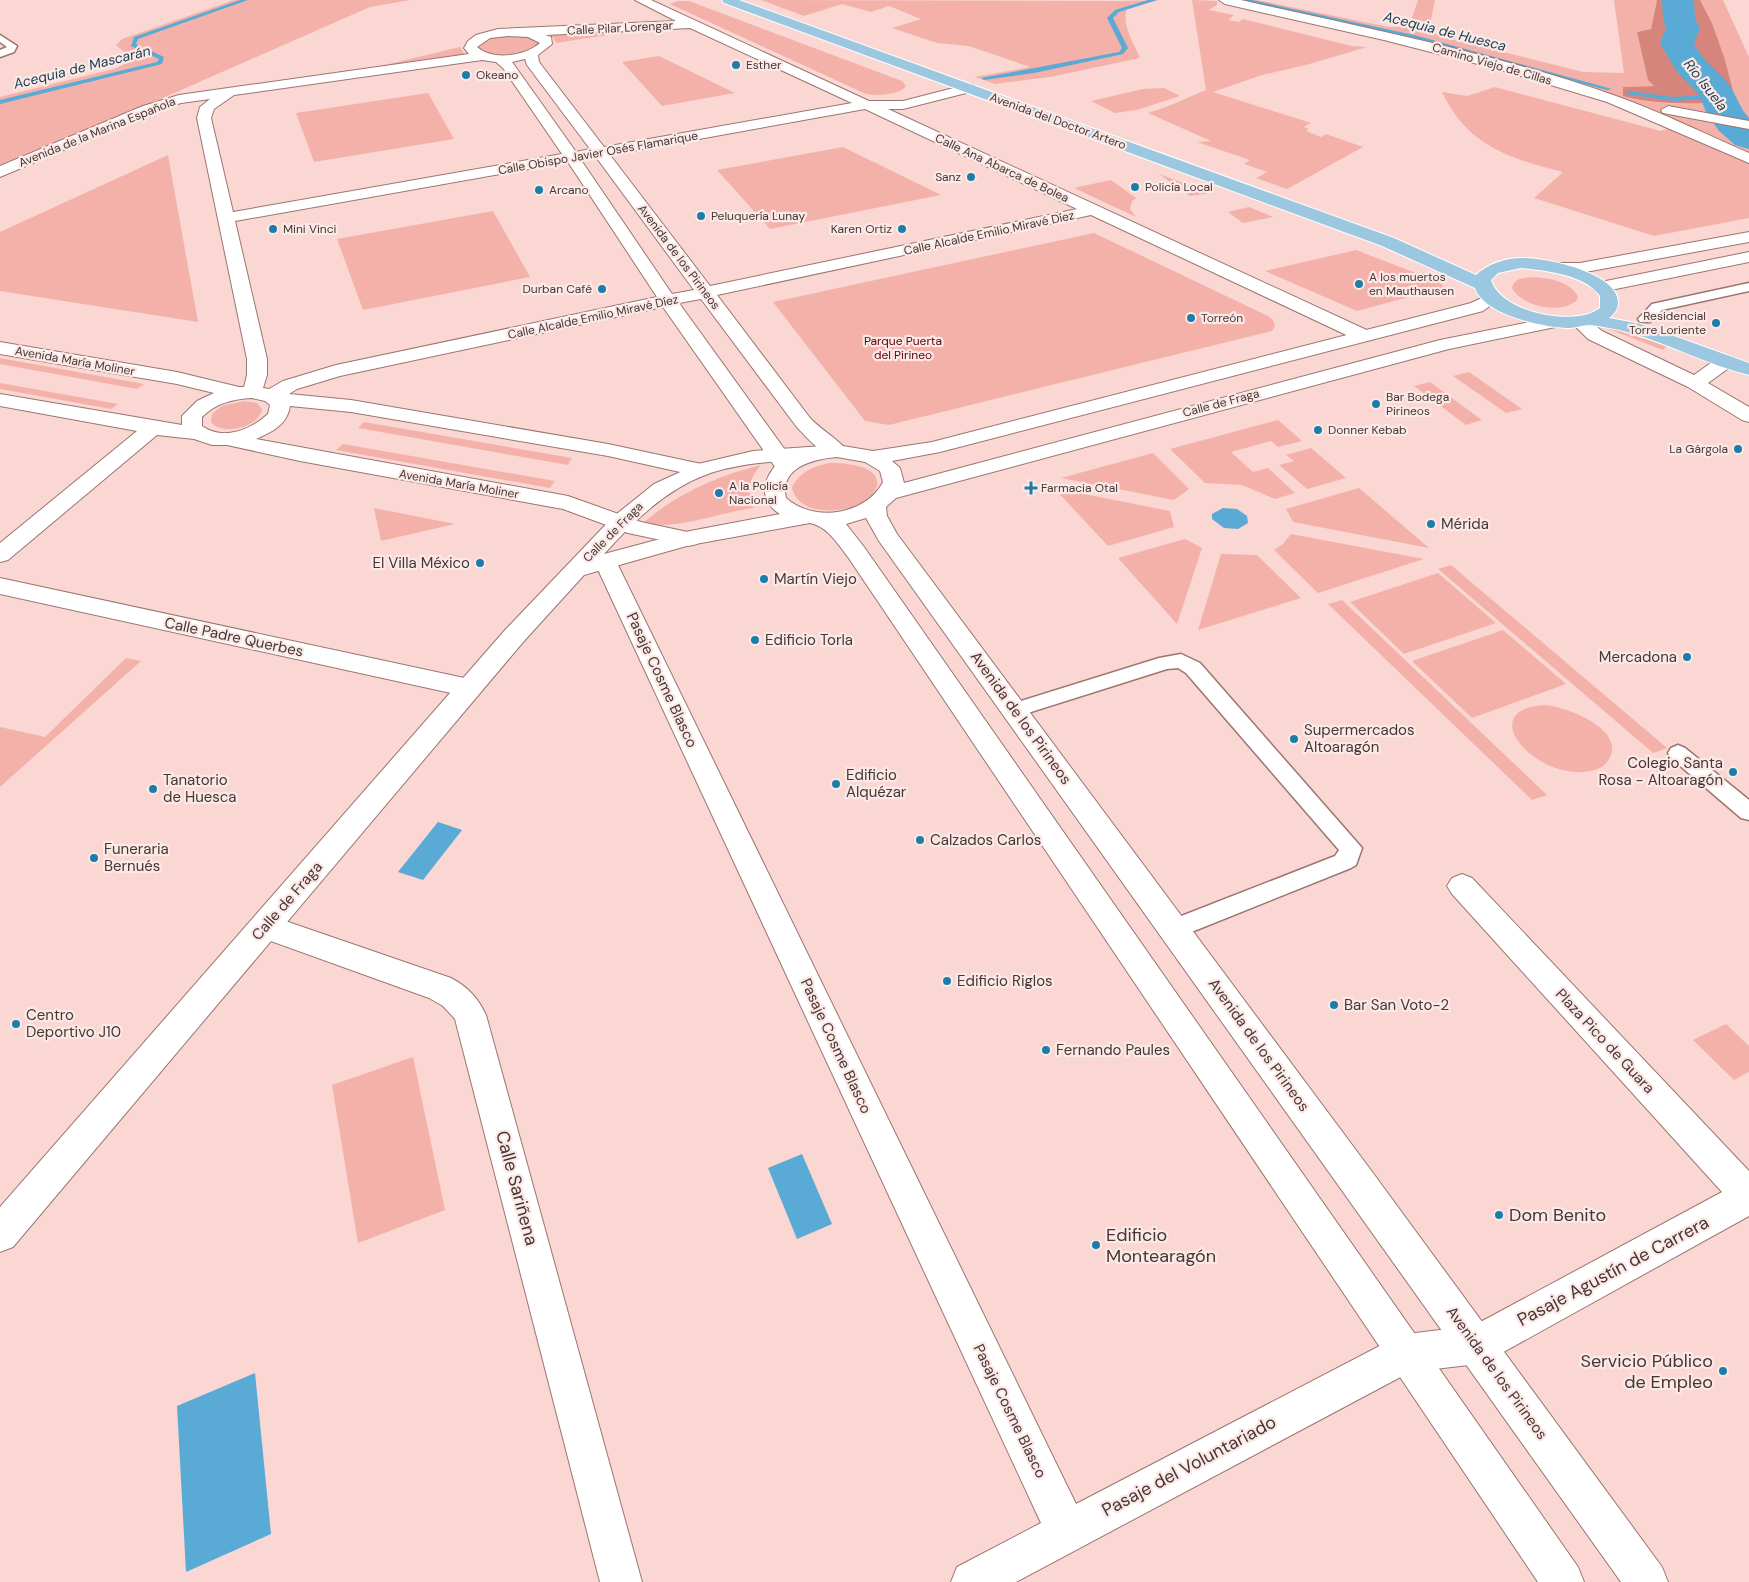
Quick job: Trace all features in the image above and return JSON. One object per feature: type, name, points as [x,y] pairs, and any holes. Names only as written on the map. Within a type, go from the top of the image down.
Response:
[{"type":"main road","name":"Avenida del Doctor Artero","points":[[728,0],[1388,242],[1486,292],[1507,309],[1529,317],[1554,322],[1585,321]]},
{"type":"main road","name":"Avenida del Doctor Artero","points":[[1388,242],[1460,257]]},
{"type":"main road","points":[[1478,260],[1505,265]]},
{"type":"main road","points":[[1486,292],[1483,276],[1492,269],[1521,263],[1557,267],[1574,272],[1684,345]]},
{"type":"main road","points":[[1585,321],[1602,315],[1609,308],[1610,300],[1603,290]]},
{"type":"main road","points":[[1585,321],[1634,328],[1749,369]]},
{"type":"street","name":"Calle Ana Abarca de Bolea","points":[[641,0],[1364,336]]},
{"type":"street","name":"Camino Viejo de Cillas","points":[[1225,0],[1455,53],[1612,100],[1749,158]]},
{"type":"street","name":"Calle Pilar Lorengar","points":[[477,39],[497,33],[690,24]]},
{"type":"street","name":"Calle Pilar Lorengar","points":[[575,42],[690,24]]},
{"type":"street","name":"Avenida de los Pirineos","points":[[520,32],[543,37],[546,40],[543,49],[532,62],[803,422],[830,451]]},
{"type":"street","points":[[293,82],[389,62],[477,39]]},
{"type":"street","points":[[477,39],[471,44],[470,48],[481,56]]},
{"type":"street","points":[[197,433],[192,428],[190,422],[198,409],[216,398],[245,392],[256,375],[257,359],[204,118],[208,107],[232,90],[481,56],[500,58],[543,49]]},
{"type":"street","points":[[500,58],[508,66],[572,157],[669,301],[782,460],[775,487],[775,497],[790,511],[816,519],[839,530],[856,552],[1562,1582]]},
{"type":"street","name":"Calle Obispo Javier Osés Flamarique","points":[[226,218],[866,105],[903,105],[953,94],[969,88]]},
{"type":"street","name":"Avenida de la Marina Española","points":[[0,172],[148,109],[168,102],[232,90]]},
{"type":"street","points":[[1612,100],[1749,125]]},
{"type":"street","points":[[148,109],[185,110],[204,118]]},
{"type":"street","name":"Calle Alcalde Emilio Miravé Díez","points":[[274,397],[290,385],[336,371],[1094,210]]},
{"type":"street","points":[[1557,267],[1580,268],[1749,237]]},
{"type":"street","points":[[1603,290],[1749,257]]},
{"type":"street","name":"Calle de Fraga","points":[[876,458],[933,448],[1477,307],[1486,292]]},
{"type":"street","points":[[1585,321],[1595,335],[1695,383],[1749,416]]},
{"type":"street","name":"Calle de Fraga","points":[[590,565],[762,522],[857,516],[883,500],[1447,344],[1554,322]]},
{"type":"street","name":"Avenida María Moliner","points":[[0,348],[177,378],[274,397]]},
{"type":"street","points":[[1695,383],[1726,361]]},
{"type":"street","points":[[227,439],[252,433],[272,422],[281,410],[274,397]]},
{"type":"street","points":[[274,397],[360,408],[608,450],[698,470]]},
{"type":"street","points":[[0,400],[153,428],[197,433]]},
{"type":"street","points":[[0,555],[153,428]]},
{"type":"street","name":"Avenida María Moliner","points":[[197,433],[210,438],[227,439],[300,455],[568,503],[653,533],[689,539]]},
{"type":"street","points":[[830,451],[876,458]]},
{"type":"street","name":"Calle de Fraga","points":[[0,1234],[469,688],[590,565],[620,522],[662,489],[698,470],[744,459],[782,460],[830,451]]},
{"type":"street","name":"Avenida de los Pirineos","points":[[876,458],[888,466],[894,474],[894,484],[883,500],[876,516],[887,536],[1477,1345],[1647,1582]]},
{"type":"street","name":"Pasaje Cosme Blasco","points":[[590,565],[1067,1531]]},
{"type":"street","name":"Calle Padre Querbes","points":[[0,586],[469,688]]},
{"type":"street","name":"Plaza Pico de Guara","points":[[1462,886],[1749,1197]]},
{"type":"street","name":"Calle Sariñena","points":[[265,926],[440,988],[459,999],[470,1015],[621,1582]]},
{"type":"street","name":"Pasaje Agustín de Carrera","points":[[1477,1345],[1749,1197]]},
{"type":"street","points":[[1407,1354],[1477,1345]]},
{"type":"street","name":"Pasaje del Voluntariado","points":[[972,1582],[1407,1354]]},
{"type":"lane","points":[[0,38],[12,46],[10,50],[0,54]]},
{"type":"lane","points":[[1635,311],[1749,287]]},
{"type":"lane","points":[[1015,710],[1166,663],[1181,661],[1193,668],[1351,848],[1348,859],[1344,862],[1174,929]]},
{"type":"lane","points":[[1678,753],[1749,812]]},
{"type":"green space","points":[[234,0],[410,0],[370,7],[0,167],[0,97],[114,69],[127,63],[131,58],[116,45],[122,39]]},
{"type":"green space","points":[[761,0],[1159,0],[1127,9],[1127,27],[1140,58],[1050,77],[995,84],[975,77],[1030,67],[969,46],[937,43],[892,28],[921,19],[889,6],[871,12],[842,4],[804,16]]},
{"type":"green space","points":[[1192,0],[1217,1],[1217,5],[1209,10],[1234,15],[1228,20],[1239,22],[1243,19],[1352,46],[1367,47],[1306,65],[1262,75],[1213,92],[1311,123],[1304,127],[1309,129],[1306,131],[1321,137],[1326,134],[1363,147],[1287,189],[1256,178],[1267,172],[1244,164],[1250,160],[1197,142],[1211,141],[1148,113],[1206,90]]},
{"type":"green space","points":[[1232,0],[1257,0],[1389,27],[1399,27],[1411,21],[1418,0],[1435,0],[1429,30],[1439,36],[1583,72],[1624,73],[1614,0],[1657,0],[1651,29],[1637,32],[1654,86],[1623,87],[1623,95],[1651,102],[1680,104],[1736,98],[1712,23],[1700,0],[1723,0],[1749,57],[1749,155],[1603,93]]},
{"type":"green space","points":[[678,1],[689,1],[902,81],[906,86],[893,93],[882,95],[866,94],[670,4]]},
{"type":"green space","points":[[652,28],[556,43],[554,38],[548,33]]},
{"type":"green space","points":[[507,35],[529,36],[537,41],[538,44],[526,53],[510,56],[501,56],[479,49],[478,46],[491,38]]},
{"type":"green space","points":[[460,47],[465,55],[368,69]]},
{"type":"green space","points":[[659,56],[735,93],[662,106],[622,62]]},
{"type":"green space","points":[[1495,87],[1661,131],[1669,128],[1749,161],[1749,218],[1654,236],[1534,198],[1563,172],[1508,155],[1478,138],[1452,110],[1442,92],[1467,96]]},
{"type":"green space","points":[[1164,88],[1180,96],[1137,110],[1115,113],[1091,101],[1143,89]]},
{"type":"green space","points":[[428,93],[454,139],[314,162],[296,113]]},
{"type":"green space","points":[[843,147],[941,195],[770,229],[717,170]]},
{"type":"green space","points":[[168,155],[198,322],[0,291],[0,232]]},
{"type":"green space","points":[[1159,174],[1210,193],[1190,196]]},
{"type":"green space","points":[[1111,180],[1136,198],[1132,201],[1130,209],[1136,217],[1074,188]]},
{"type":"green space","points":[[1249,207],[1273,217],[1243,223],[1228,212]]},
{"type":"green space","points":[[493,211],[530,277],[363,310],[337,239]]},
{"type":"green space","name":"Parque Puerta del Pirineo","points":[[1094,233],[1268,316],[1273,320],[1275,326],[1272,331],[889,425],[865,421],[773,302]]},
{"type":"green space","points":[[1356,250],[1434,280],[1443,285],[1442,288],[1357,311],[1265,271]]},
{"type":"green space","points":[[1532,277],[1551,279],[1569,286],[1578,296],[1577,300],[1570,305],[1552,308],[1543,307],[1524,300],[1517,295],[1512,288],[1513,285],[1519,279]]},
{"type":"green space","points":[[1606,328],[1631,333],[1667,346],[1663,350]]},
{"type":"green space","points":[[0,358],[144,384],[137,389],[0,364]]},
{"type":"green space","points":[[1469,372],[1522,409],[1506,413],[1453,376]]},
{"type":"green space","points":[[1430,382],[1482,420],[1466,425],[1414,386]]},
{"type":"green space","points":[[0,383],[118,404],[111,409],[0,389]]},
{"type":"green space","points":[[244,401],[257,403],[262,409],[254,421],[240,428],[231,429],[223,429],[211,422],[212,414],[222,406]]},
{"type":"green space","points":[[1278,420],[1302,441],[1278,447],[1271,441],[1231,452],[1253,472],[1268,468],[1295,493],[1275,499],[1242,485],[1205,483],[1170,449]]},
{"type":"green space","points":[[364,422],[572,458],[568,465],[358,428]]},
{"type":"green space","points":[[343,444],[555,481],[550,488],[336,450]]},
{"type":"green space","points":[[1311,448],[1346,478],[1307,489],[1279,465],[1294,461],[1286,455]]},
{"type":"green space","points":[[1153,453],[1189,489],[1174,500],[1061,478]]},
{"type":"green space","points":[[830,463],[868,469],[877,479],[877,486],[874,492],[865,501],[846,509],[823,510],[803,504],[796,497],[792,487],[795,482],[808,471]]},
{"type":"green space","points":[[761,465],[751,480],[750,485],[750,496],[754,508],[684,523],[656,525],[643,523],[684,494],[729,474]]},
{"type":"green space","points":[[1054,488],[1170,511],[1174,527],[1108,546]]},
{"type":"green space","points":[[1359,488],[1429,548],[1293,522],[1286,509]]},
{"type":"green space","points":[[374,508],[455,524],[381,541]]},
{"type":"green space","points":[[1291,534],[1424,559],[1318,593],[1274,550],[1283,544]]},
{"type":"green space","points":[[1185,539],[1202,548],[1177,624],[1118,558]]},
{"type":"green space","points":[[1221,554],[1257,555],[1301,598],[1198,630]]},
{"type":"green space","points":[[1451,565],[1667,748],[1653,753],[1438,569]]},
{"type":"green space","points":[[1438,573],[1496,623],[1404,654],[1350,602]]},
{"type":"green space","points":[[1342,600],[1547,795],[1532,800],[1328,604]]},
{"type":"green space","points":[[1503,630],[1566,684],[1472,718],[1412,661]]},
{"type":"green space","points":[[126,658],[141,661],[0,787],[0,727],[45,737]]},
{"type":"green space","points":[[1544,705],[1554,706],[1580,715],[1593,722],[1603,731],[1610,740],[1612,751],[1607,762],[1597,769],[1584,772],[1565,770],[1546,764],[1530,754],[1519,742],[1513,729],[1514,718],[1524,709]]},
{"type":"green space","points":[[1726,1024],[1749,1046],[1749,1072],[1734,1080],[1693,1040]]},
{"type":"green space","points":[[413,1057],[445,1210],[358,1243],[332,1085]]},
{"type":"shaded area","points":[[1657,0],[1700,0],[1712,23],[1736,101],[1665,103],[1623,96],[1623,87],[1654,86],[1648,80],[1637,32],[1651,29]]},
{"type":"water","points":[[1223,508],[1237,509],[1247,516],[1248,523],[1238,529],[1224,528],[1212,519],[1212,514]]},
{"type":"water","points":[[438,822],[462,830],[423,880],[398,872]]},
{"type":"water","points":[[802,1154],[832,1224],[797,1239],[768,1168]]},
{"type":"water","points":[[255,1373],[271,1534],[186,1572],[177,1406]]},
{"type":"waterway","name":"Acequia de Mascarán","points":[[0,102],[160,63],[162,58],[133,45],[136,38],[245,0]]},
{"type":"waterway","name":"Acequia de Huesca","points":[[984,78],[1034,71],[1121,53],[1125,48],[1124,43],[1110,18],[1117,11],[1154,0]]},
{"type":"waterway","name":"Acequia de Huesca","points":[[1244,0],[1414,37],[1609,89]]},
{"type":"waterway","name":"Río Isuela","points":[[1678,0],[1679,19],[1683,28],[1677,43],[1681,52],[1689,65],[1715,91],[1729,119],[1749,137]]},
{"type":"waterway","name":"Acequia de Huesca","points":[[1628,93],[1673,99],[1719,96]]},
{"type":"place","name":"Esther","points":[[736,65]]},
{"type":"place","name":"Okeano","points":[[466,75]]},
{"type":"place","name":"Sanz","points":[[971,177]]},
{"type":"place","name":"Policía Local","points":[[1135,187]]},
{"type":"place","name":"Arcano","points":[[539,190]]},
{"type":"place","name":"Peluquería Lunay","points":[[701,216]]},
{"type":"place","name":"Mini Vinci","points":[[273,229]]},
{"type":"place","name":"Karen Ortiz","points":[[902,229]]},
{"type":"place","name":"A los muertos en Mauthausen","points":[[1359,284]]},
{"type":"place","name":"Durban Café","points":[[602,289]]},
{"type":"place","name":"Torreón","points":[[1191,318]]},
{"type":"place","name":"Residencial Torre Loriente","points":[[1716,323]]},
{"type":"place","name":"Bar Bodega Pirineos","points":[[1376,404]]},
{"type":"place","name":"Donner Kebab","points":[[1318,430]]},
{"type":"place","name":"La Gárgola","points":[[1738,449]]},
{"type":"place","name":"Farmacia Otal","points":[[1031,488]]},
{"type":"place","name":"A la Policía Nacional","points":[[719,493]]},
{"type":"place","name":"Mérida","points":[[1431,524]]},
{"type":"place","name":"El Villa México","points":[[480,563]]},
{"type":"place","name":"Martín Viejo","points":[[764,579]]},
{"type":"place","name":"Edificio Torla","points":[[755,640]]},
{"type":"place","name":"Mercadona","points":[[1687,657]]},
{"type":"place","name":"Supermercados Altoaragón","points":[[1294,739]]},
{"type":"place","name":"Colegio Santa Rosa - Altoaragón","points":[[1733,772]]},
{"type":"place","name":"Edificio Alquézar","points":[[836,784]]},
{"type":"place","name":"Tanatorio de Huesca","points":[[153,789]]},
{"type":"place","name":"Calzados Carlos","points":[[920,840]]},
{"type":"place","name":"Funeraria Bernués","points":[[94,858]]},
{"type":"place","name":"Edificio Riglos","points":[[947,981]]},
{"type":"place","name":"Bar San Voto-2","points":[[1334,1005]]},
{"type":"place","name":"Centro Deportivo J10","points":[[16,1024]]},
{"type":"place","name":"Fernando Paules","points":[[1046,1050]]},
{"type":"place","name":"Dom Benito","points":[[1499,1215]]},
{"type":"place","name":"Edificio Montearagón","points":[[1096,1245]]},
{"type":"place","name":"Servicio Público de Empleo","points":[[1723,1371]]}]
